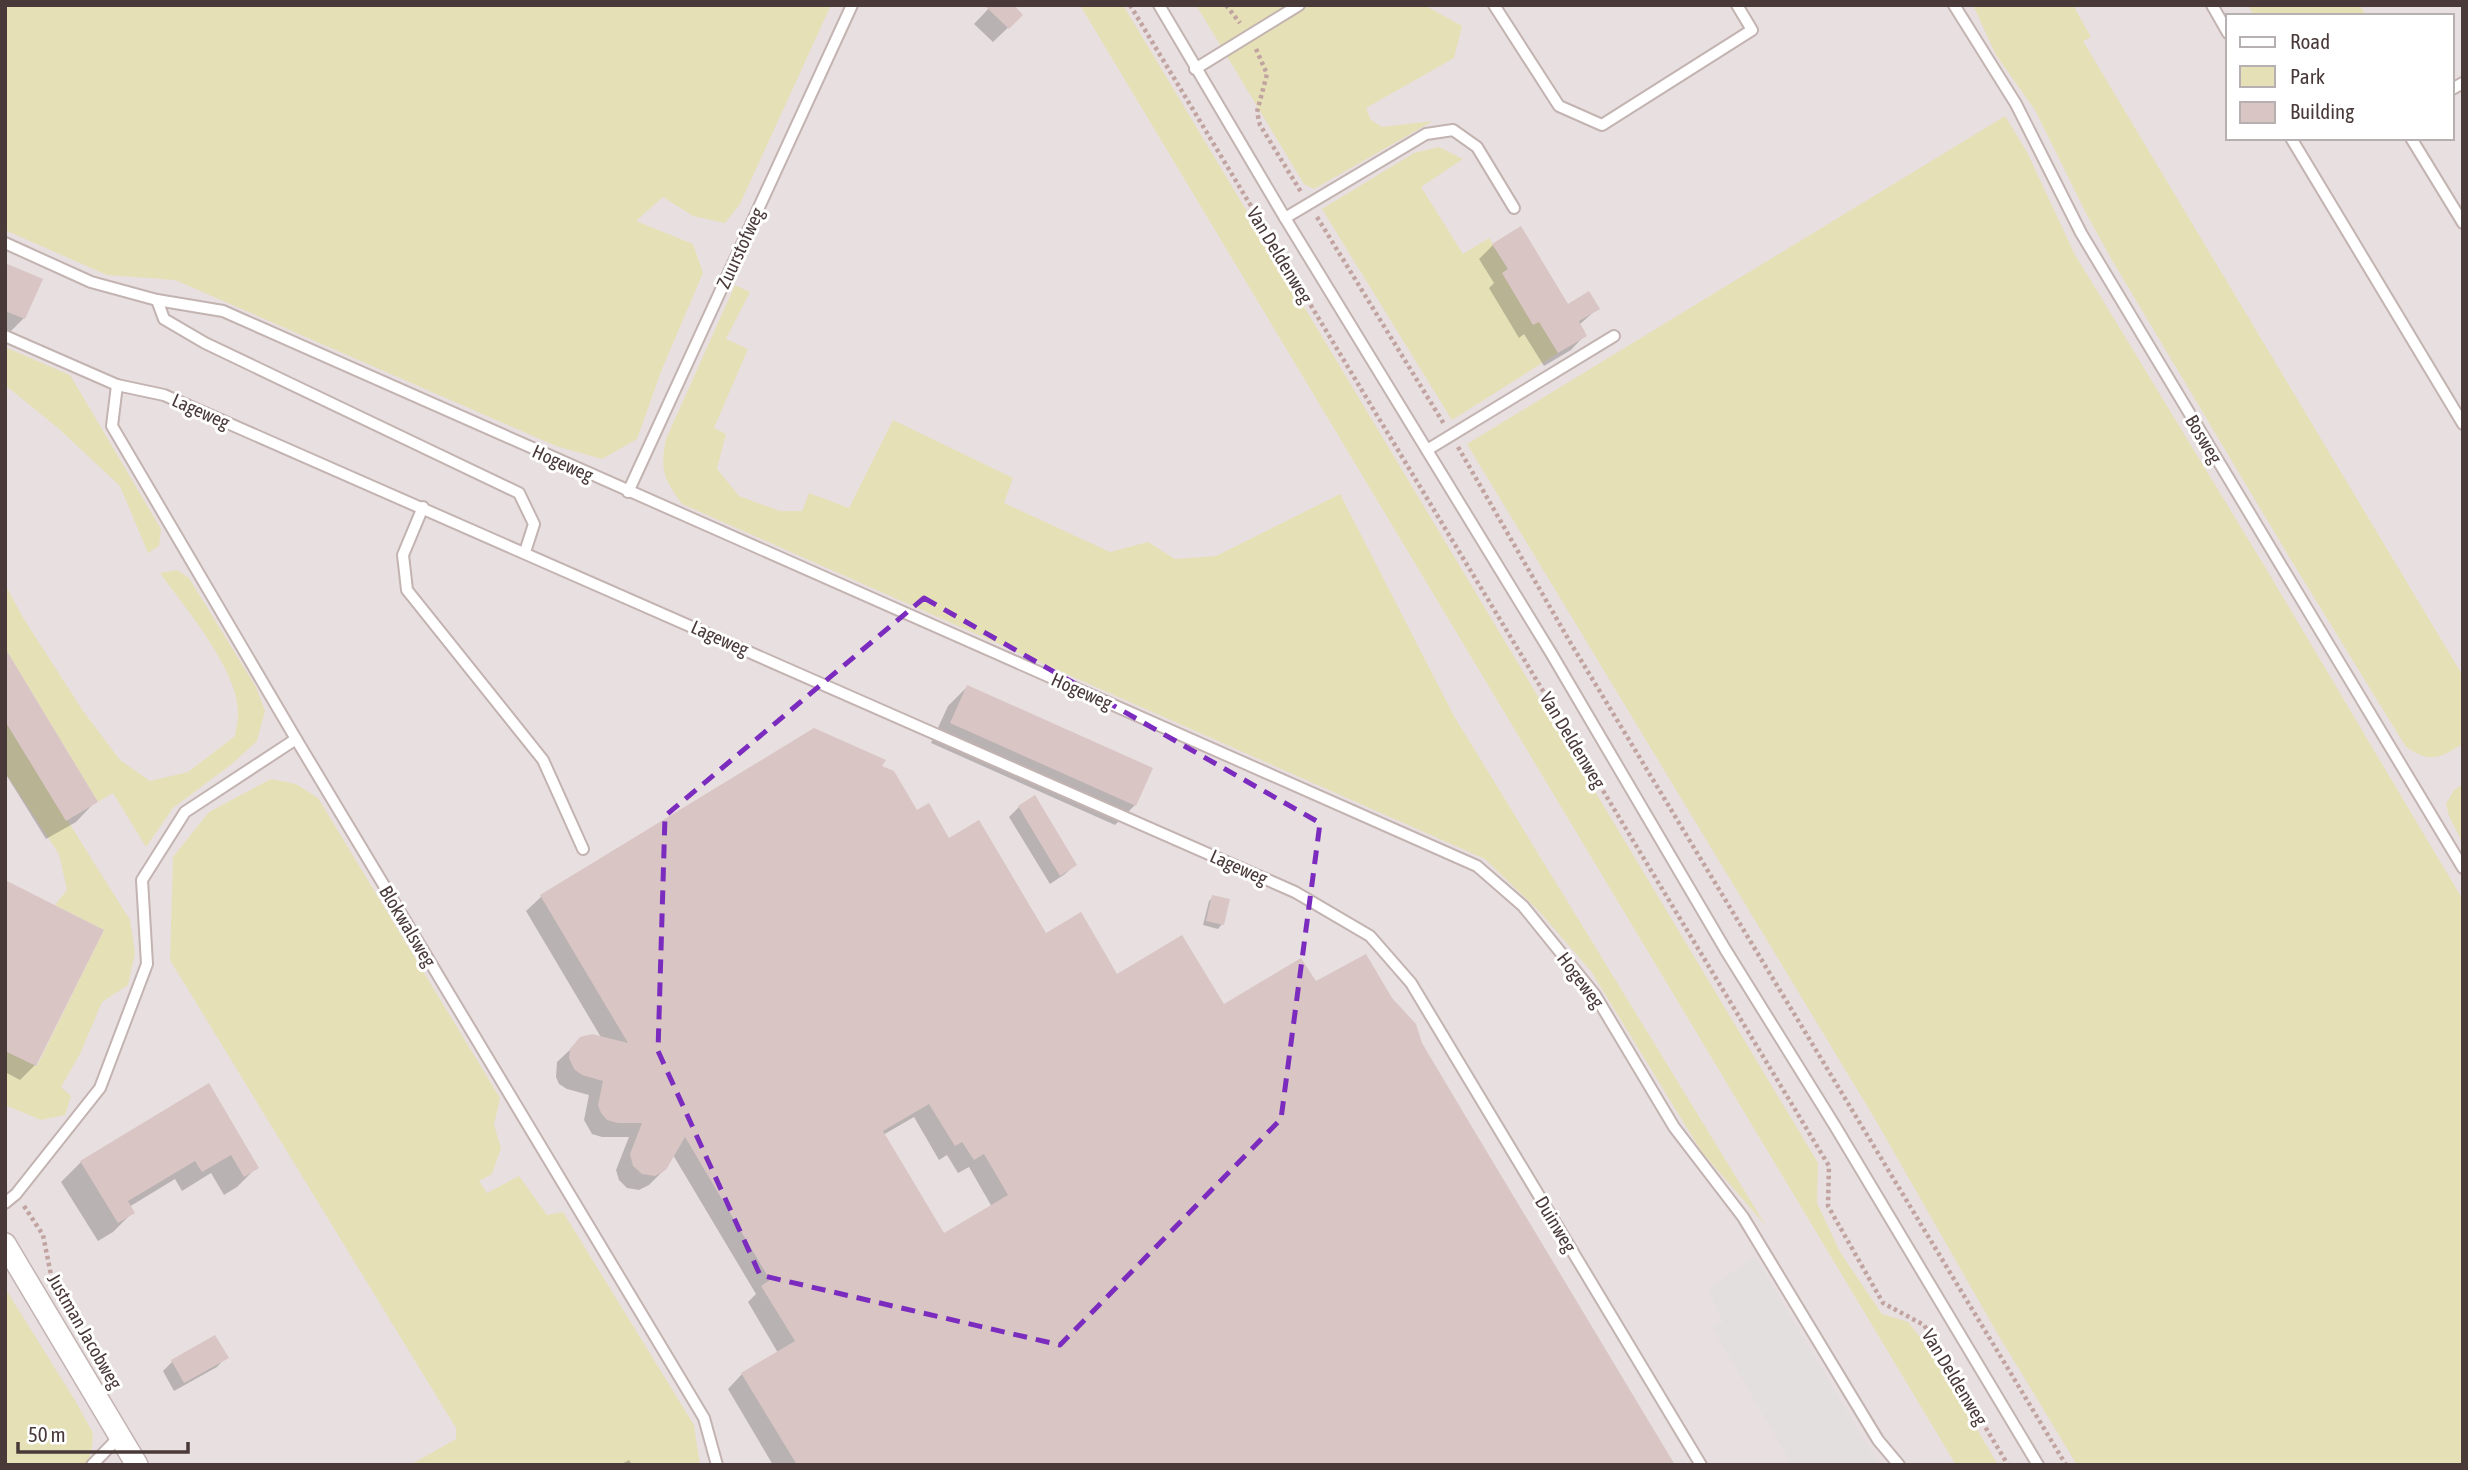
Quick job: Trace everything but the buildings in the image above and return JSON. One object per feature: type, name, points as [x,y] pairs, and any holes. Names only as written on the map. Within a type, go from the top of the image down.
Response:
[{"type":"street","name":"Justman Jacobweg","points":[[5,1244],[137,1465]]},
{"type":"lane","name":"Zuurstofweg","points":[[628,492],[852,5]]},
{"type":"lane","name":"Van Deldenweg","points":[[1159,5],[1195,69],[2038,1465]]},
{"type":"lane","points":[[1195,69],[1299,5]]},
{"type":"lane","points":[[1494,5],[1559,106],[1602,125],[1752,30],[1737,5]]},
{"type":"lane","name":"Bosweg","points":[[1954,5],[2017,104],[2081,233],[2463,868]]},
{"type":"lane","points":[[2212,5],[2226,30]]},
{"type":"lane","points":[[1285,218],[1426,134],[1454,130],[1478,147],[1514,208]]},
{"type":"lane","points":[[2292,140],[2463,424]]},
{"type":"lane","points":[[2412,140],[2463,223]]},
{"type":"lane","name":"Hogeweg","points":[[5,243],[91,282],[157,300],[223,311],[1477,866],[1523,906],[1595,995],[1674,1127],[1743,1217],[1878,1440],[1899,1465]]},
{"type":"lane","points":[[157,300],[164,319],[205,343],[519,493],[534,524],[525,552]]},
{"type":"lane","points":[[1427,450],[1615,335]]},
{"type":"lane","name":"Lageweg","points":[[5,336],[117,385],[164,394],[1294,892],[1370,936],[1411,983]]},
{"type":"lane","name":"Blokwalsweg","points":[[117,385],[112,426],[296,739],[704,1418],[717,1465]]},
{"type":"lane","points":[[423,507],[403,555],[407,590],[543,760],[583,849]]},
{"type":"lane","points":[[5,1203],[16,1194],[100,1088],[147,964],[142,880],[185,813],[296,739]]},
{"type":"lane","name":"Duinweg","points":[[1411,983],[1701,1465]]},
{"type":"lane","points":[[92,1465],[120,1436]]},
{"type":"path","name":"Van Deldenweg","points":[[1130,5],[1829,1166],[1828,1206],[1883,1303],[1924,1325],[2008,1465]]},
{"type":"path","points":[[1226,5],[1248,35],[1264,64],[1266,74],[1257,112],[1260,125],[1451,435],[1570,642],[2066,1465]]},
{"type":"path","name":"Justman Jacobweg","points":[[16,1194],[43,1235],[49,1272],[56,1284]]},
{"type":"highlighted area","points":[[924,598],[1320,823],[1281,1119],[1060,1345],[760,1275],[658,1051],[665,816]]},
{"type":"shaded area","points":[[5,5],[2463,5],[2463,1465],[5,1465]]},
{"type":"shaded area","points":[[1755,1256],[1879,1465],[1792,1465],[1712,1327],[1723,1322],[1708,1289]]},
{"type":"green space","points":[[5,5],[831,5],[740,204],[725,223],[693,216],[663,197],[636,221],[693,244],[703,273],[662,369],[637,439],[602,459],[556,446],[175,280],[107,275],[5,230]]},
{"type":"green space","points":[[1080,5],[1123,5],[1818,1163],[1817,1203],[1840,1252],[1882,1314],[1908,1322],[1931,1351],[1998,1465],[1956,1465]]},
{"type":"green space","points":[[1196,5],[1424,5],[1462,26],[1454,58],[1366,108],[1371,120],[1382,127],[1433,121],[1314,189],[1304,184]]},
{"type":"green space","points":[[1973,5],[2073,5],[2091,37],[2083,41],[2463,676],[2463,744],[2435,757],[2422,756],[2406,747],[2112,260],[2035,110],[1996,55]]},
{"type":"green space","points":[[2248,5],[2359,5],[2366,14],[2253,14]]},
{"type":"green space","points":[[2005,116],[2027,152],[2074,253],[2463,900],[2463,1465],[2077,1465],[1996,1331],[1875,1119],[1467,444]]},
{"type":"green space","points":[[1439,147],[1463,159],[1421,187],[1463,254],[1489,238],[1558,353],[1452,420],[1322,209],[1414,153]]},
{"type":"green space","points":[[735,285],[750,292],[726,339],[748,349],[714,428],[726,434],[717,469],[739,496],[780,511],[802,511],[809,493],[849,508],[893,420],[1013,478],[1004,503],[1110,552],[1148,542],[1175,559],[1216,556],[1340,494],[1454,716],[1766,1226],[1701,1151],[1591,971],[1537,909],[1485,859],[682,504],[667,480],[663,466],[666,439]]},
{"type":"green space","points":[[5,347],[70,375],[161,529],[159,546],[148,553],[120,486],[58,428],[5,385]]},
{"type":"green space","points":[[177,570],[189,578],[256,687],[265,711],[257,741],[233,763],[173,808],[146,847],[113,793],[98,802],[5,648],[5,584],[22,616],[83,711],[120,760],[150,781],[188,772],[235,736],[238,719],[236,697],[220,659],[160,573]]},
{"type":"green space","points":[[5,721],[130,920],[135,953],[128,985],[102,1002],[80,1054],[61,1087],[71,1096],[65,1115],[41,1120],[5,1105],[5,1051],[37,1066],[104,930],[55,905],[67,890],[59,854],[5,772]]},
{"type":"green space","points":[[271,779],[296,784],[318,798],[500,1098],[494,1125],[501,1148],[492,1174],[479,1181],[487,1193],[519,1176],[547,1215],[563,1212],[694,1425],[700,1465],[410,1465],[456,1439],[456,1428],[170,960],[173,857],[209,812]]},
{"type":"green space","points":[[2463,784],[2463,844],[2446,804],[2454,790]]},
{"type":"green space","points":[[5,1288],[93,1433],[92,1447],[85,1465],[5,1465]]}]
